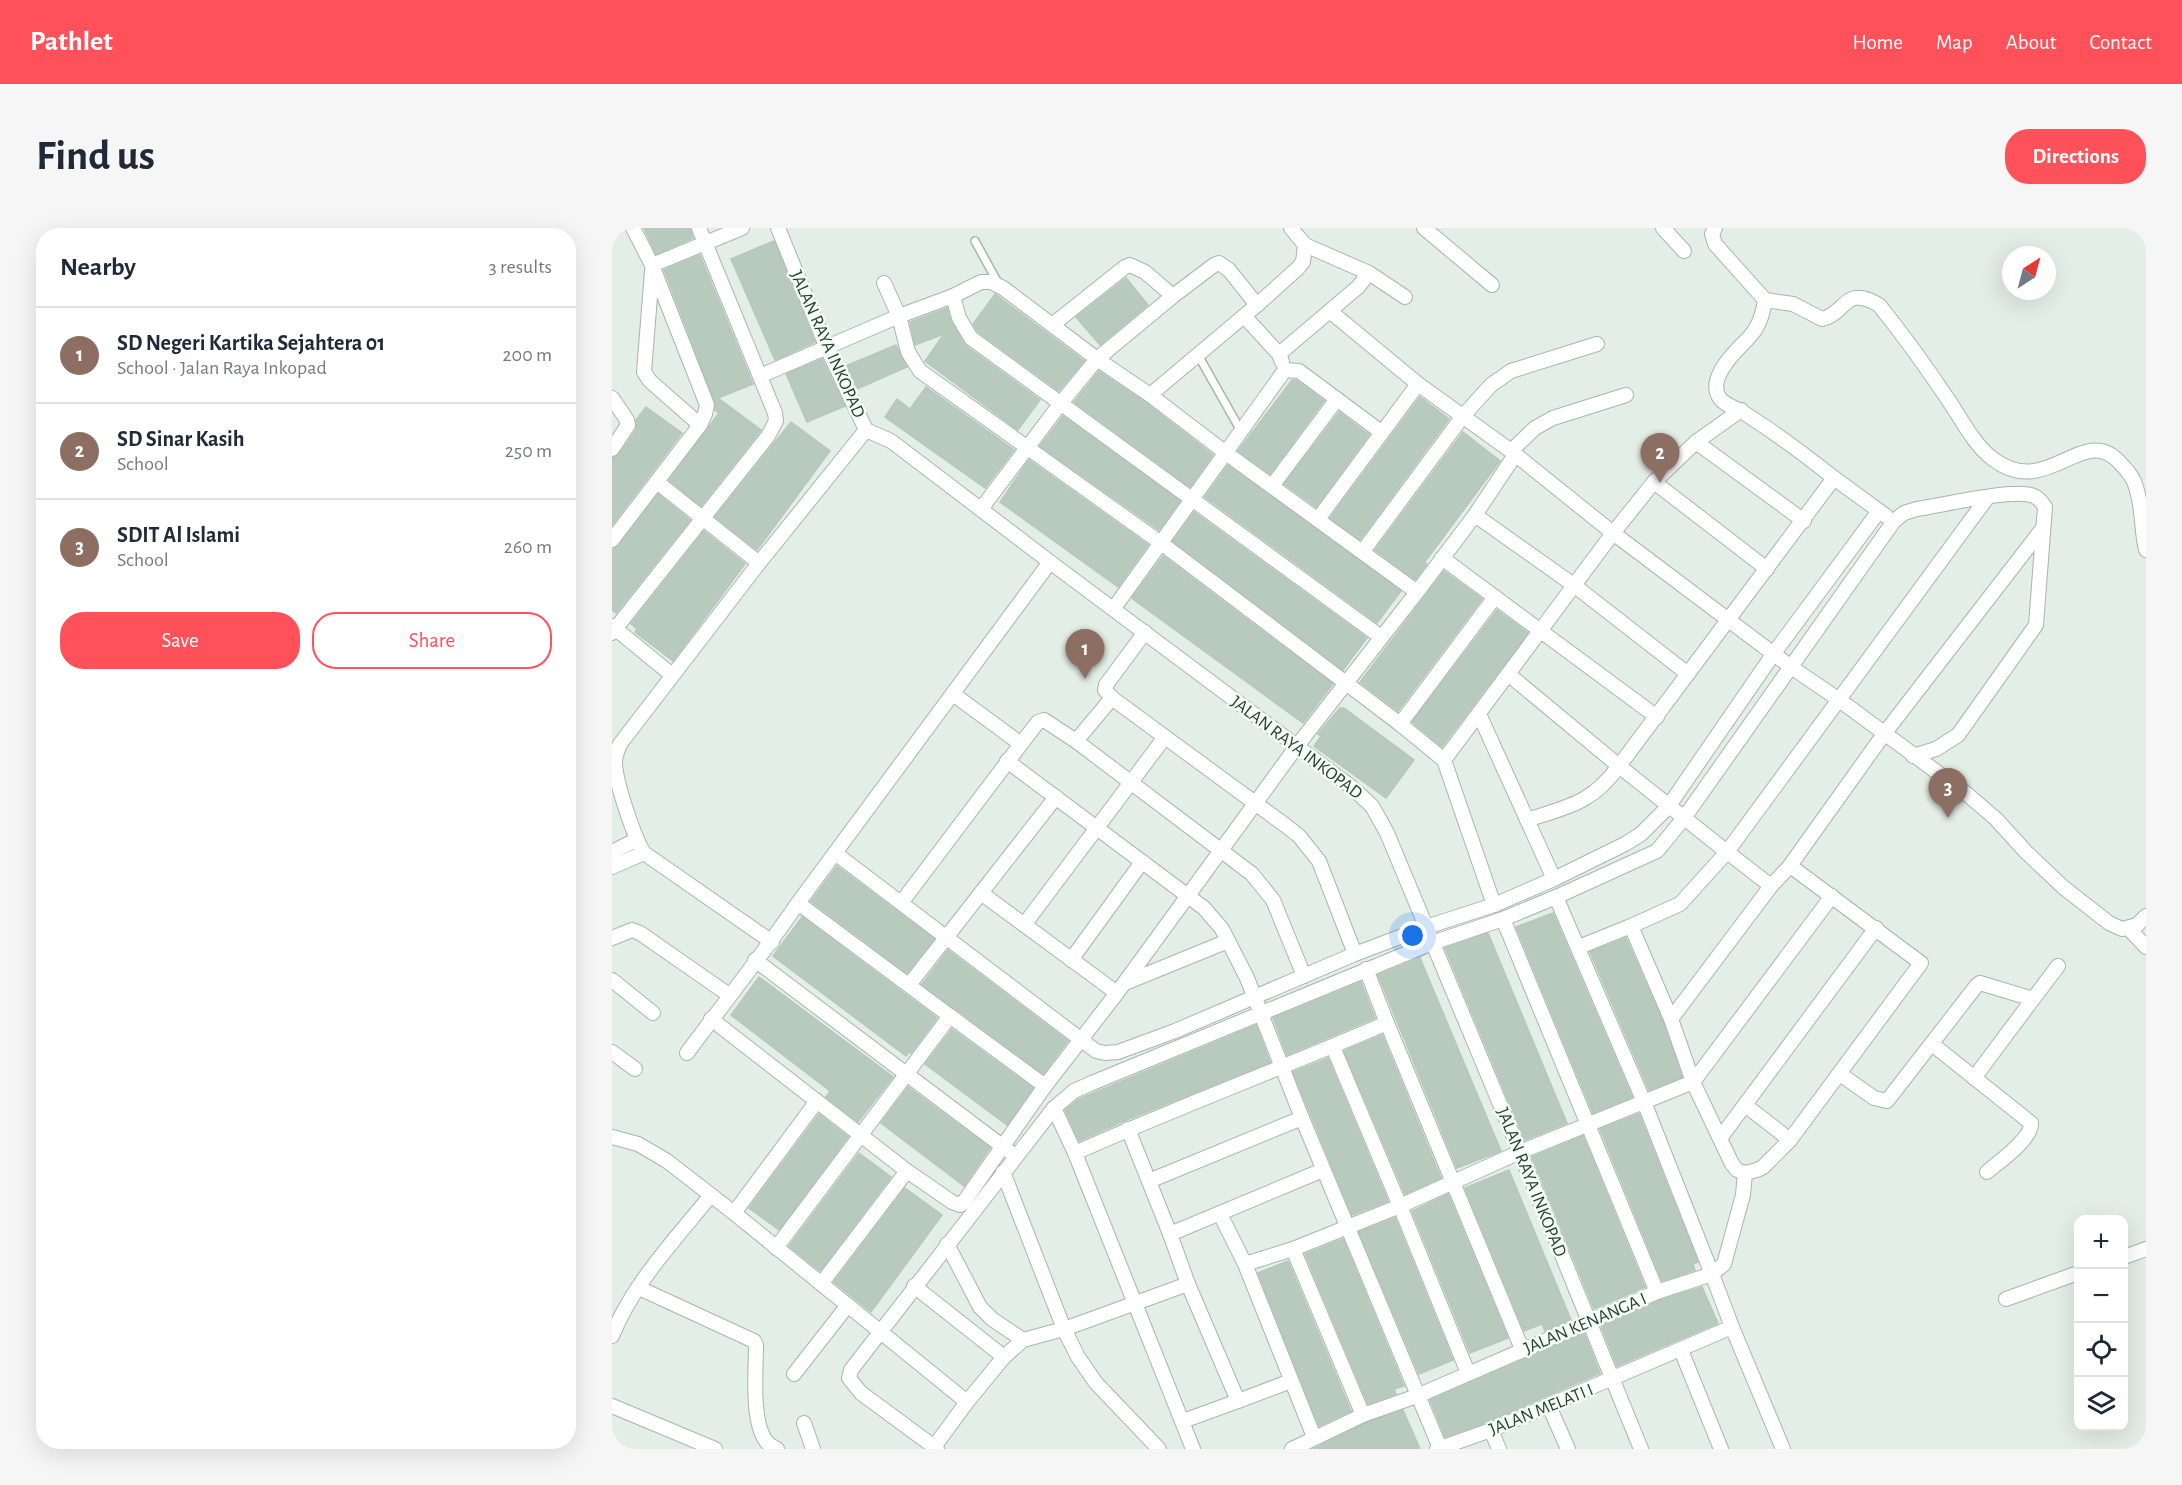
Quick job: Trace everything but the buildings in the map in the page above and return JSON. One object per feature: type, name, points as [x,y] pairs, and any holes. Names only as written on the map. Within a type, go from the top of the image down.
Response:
[{"type":"street","points":[[612,540],[700,424],[707,405],[652,266],[633,228]]},
{"type":"street","points":[[672,675],[613,629],[704,518],[768,436],[776,421],[775,413],[699,228]]},
{"type":"street","points":[[652,266],[742,228]]},
{"type":"street","name":"JALAN RAYA INKOPAD","points":[[778,228],[827,348],[866,430],[891,441],[1350,786],[1372,806],[1387,833],[1641,1449]]},
{"type":"street","points":[[1291,228],[1305,245],[1369,273],[1405,297]]},
{"type":"street","points":[[1424,228],[1492,285]]},
{"type":"street","points":[[1663,228],[1684,251]]},
{"type":"street","points":[[1715,228],[1712,234],[1715,244],[1765,300],[1793,304],[1822,319],[1829,317],[1846,301],[1858,298],[1869,299],[1879,305],[1926,367],[1977,443],[1994,460],[2007,468],[2033,472],[2050,468],[2091,450],[2102,449],[2111,453],[2136,485],[2146,550]]},
{"type":"street","points":[[1150,395],[1298,268],[1303,261],[1305,245]]},
{"type":"street","points":[[981,509],[1097,359],[1214,265],[1219,263],[1229,270],[1257,305]]},
{"type":"street","points":[[1052,325],[1130,265],[1145,272],[1173,296]]},
{"type":"street","points":[[652,266],[644,372],[650,381],[700,424]]},
{"type":"street","points":[[1279,354],[1331,312],[1358,287],[1369,273]]},
{"type":"street","points":[[760,376],[899,316],[953,296],[981,282],[991,282],[1000,286],[1097,359],[1150,395],[1417,592]]},
{"type":"street","points":[[884,283],[899,316],[908,352],[920,371],[1161,543],[1444,760],[1494,905]]},
{"type":"street","points":[[953,296],[959,318],[971,338],[1381,637]]},
{"type":"street","points":[[1765,300],[1759,326],[1722,369],[1716,385],[1717,394],[1722,401],[1741,410],[1779,435],[1894,521]]},
{"type":"street","points":[[1331,312],[1418,384],[1513,453],[1613,533],[1791,668],[1838,699],[1983,808],[2026,852],[2080,901],[2109,923],[2122,929],[2128,928],[2137,925],[2146,916]]},
{"type":"street","points":[[1244,316],[1279,354],[1285,370]]},
{"type":"street","points":[[1363,551],[1463,416],[1502,376],[1522,367],[1597,344]]},
{"type":"street","points":[[1285,370],[1299,371],[1381,432]]},
{"type":"street","points":[[1114,609],[1285,370]]},
{"type":"street","points":[[1318,519],[1418,384]]},
{"type":"street","points":[[1188,1284],[1064,1329],[1023,1340],[1004,1358],[967,1402],[935,1448],[861,1393],[849,1378],[851,1370],[880,1331],[1003,1172],[1010,1152],[1045,1086],[1120,989],[1297,746],[1475,515],[1513,453],[1535,428],[1553,418],[1626,394]]},
{"type":"street","points":[[612,398],[628,424],[612,449]]},
{"type":"street","points":[[1272,486],[1337,399]]},
{"type":"street","points":[[1444,760],[1613,533],[1654,482],[1696,442],[1741,410]]},
{"type":"street","points":[[772,942],[644,853],[636,840],[616,773],[616,754],[620,744],[672,675],[866,430]]},
{"type":"street","points":[[1696,442],[1804,521]]},
{"type":"street","points":[[1527,820],[1587,799],[1599,790],[1657,717],[1834,478]]},
{"type":"street","points":[[657,482],[759,563]]},
{"type":"street","points":[[1654,482],[1767,569]]},
{"type":"street","points":[[711,1019],[908,1171],[952,1202],[960,1205],[1054,1108],[1074,1091],[1366,969],[1503,919],[1657,851],[1684,818],[1894,521],[1904,513],[1917,509],[1987,498],[2032,495],[2039,499],[2045,507],[2036,625],[1958,735],[1936,749],[1913,756]]},
{"type":"street","points":[[1579,947],[1680,904],[1727,852],[1987,498]]},
{"type":"street","points":[[835,853],[1096,1051],[1118,1052],[1175,1031],[1355,954],[1426,927],[1494,905],[1554,879],[1641,834],[1668,807],[1774,653],[1879,511]]},
{"type":"street","points":[[1475,515],[1575,586],[1688,674]]},
{"type":"street","points":[[1671,1019],[1771,886],[1789,867],[1884,734],[2043,528]]},
{"type":"street","points":[[1442,558],[1657,717]]},
{"type":"street","points":[[687,1053],[755,960],[772,942],[798,903],[1050,562]]},
{"type":"street","points":[[1400,724],[1495,597]]},
{"type":"street","points":[[1145,632],[1105,690],[1112,698],[1299,836],[1319,861],[1355,954]]},
{"type":"street","points":[[1508,674],[1668,807],[1771,886]]},
{"type":"street","points":[[953,694],[1021,744]]},
{"type":"street","points":[[1076,741],[1112,698]]},
{"type":"street","points":[[1479,714],[1554,879]]},
{"type":"street","points":[[901,903],[1007,761],[1038,722],[1044,720],[1076,741],[1252,874],[1273,900],[1304,976]]},
{"type":"street","points":[[1024,926],[1165,737]]},
{"type":"street","points":[[1007,761],[1214,918],[1228,941],[1254,997],[1438,1448]]},
{"type":"street","points":[[909,985],[1056,797]]},
{"type":"street","points":[[612,852],[636,840]]},
{"type":"street","points":[[612,867],[644,853]]},
{"type":"street","points":[[1071,960],[1142,862]]},
{"type":"street","points":[[1631,926],[1671,1019],[1693,1082],[1732,1164],[1737,1170],[1745,1173],[1763,1167],[1790,1140],[1921,963],[1832,896],[1789,867]]},
{"type":"street","points":[[981,893],[1071,960],[1120,989]]},
{"type":"street","points":[[1245,1264],[1293,1249],[1400,1206],[1520,1152],[1693,1082],[1832,896]]},
{"type":"street","points":[[1556,897],[1644,1102],[1732,1327],[1783,1449]]},
{"type":"street","points":[[798,903],[1045,1086]]},
{"type":"street","points":[[1503,919],[1657,1292]]},
{"type":"street","points":[[1721,1137],[1876,928]]},
{"type":"street","points":[[2128,928],[2146,946]]},
{"type":"street","points":[[612,938],[632,930],[640,933],[729,995]]},
{"type":"street","points":[[1120,989],[1228,941]]},
{"type":"street","points":[[755,960],[1010,1152]]},
{"type":"street","points":[[1974,1078],[2058,966]]},
{"type":"street","points":[[1366,969],[1522,1349]]},
{"type":"street","points":[[612,980],[653,1013]]},
{"type":"street","points":[[1840,1074],[1874,1098],[1887,1101],[1977,984],[2033,999]]},
{"type":"street","points":[[776,1248],[950,1016]]},
{"type":"street","points":[[1075,1154],[1387,1023]]},
{"type":"street","points":[[1932,1044],[2031,1123],[2032,1128],[2025,1138],[1988,1172]]},
{"type":"street","points":[[1333,1047],[1468,1373]]},
{"type":"street","points":[[612,1052],[635,1069]]},
{"type":"street","points":[[734,1213],[817,1101]]},
{"type":"street","points":[[1745,1105],[1790,1140]]},
{"type":"street","points":[[1054,1108],[1075,1154],[1193,1449]]},
{"type":"street","points":[[1149,1181],[1302,1118]]},
{"type":"street","points":[[1128,1130],[1188,1284],[1238,1401]]},
{"type":"street","points":[[612,1137],[638,1144],[667,1161],[967,1402]]},
{"type":"street","points":[[1170,1234],[1323,1170]]},
{"type":"street","points":[[820,1284],[908,1171]]},
{"type":"street","points":[[1003,1172],[1064,1329],[1078,1357],[1096,1383],[1159,1449]]},
{"type":"street","points":[[1712,1274],[1724,1264],[1743,1195],[1745,1173]]},
{"type":"street","points":[[612,1336],[626,1307],[639,1288],[711,1195]]},
{"type":"street","points":[[1220,1214],[1245,1264],[1314,1437]]},
{"type":"street","points":[[947,1244],[980,1307],[992,1319],[1023,1340]]},
{"type":"street","points":[[1293,1249],[1363,1415]]},
{"type":"street","points":[[2128,1256],[2146,1249]]},
{"type":"street","name":"JALAN KENANGA I","points":[[1292,1449],[1363,1415],[1417,1396],[1657,1292],[1712,1274]]},
{"type":"street","points":[[2006,1299],[2074,1275]]},
{"type":"street","points":[[914,1286],[1004,1358]]},
{"type":"street","points":[[639,1288],[754,1341],[759,1422],[766,1441],[777,1449]]},
{"type":"street","points":[[794,1374],[848,1305]]},
{"type":"street","name":"JALAN MELATI I","points":[[1438,1448],[1491,1430],[1732,1327]]},
{"type":"street","points":[[1681,1350],[1721,1449]]},
{"type":"street","points":[[1183,1421],[1291,1381]]},
{"type":"street","points":[[612,1406],[715,1449]]},
{"type":"street","points":[[1549,1406],[1568,1449]]},
{"type":"street","points":[[804,1424],[813,1449]]},
{"type":"street","points":[[1491,1430],[1499,1449]]},
{"type":"lane","points":[[975,241],[1000,286]]},
{"type":"lane","points":[[1198,355],[1242,431]]},
{"type":"place","name":"SD Sinar Kasih","points":[[1660,483]]},
{"type":"place","name":"SD Negeri Kartika Sejahtera 01","points":[[1085,679]]},
{"type":"place","name":"SDIT Al Islami","points":[[1948,818]]}]
